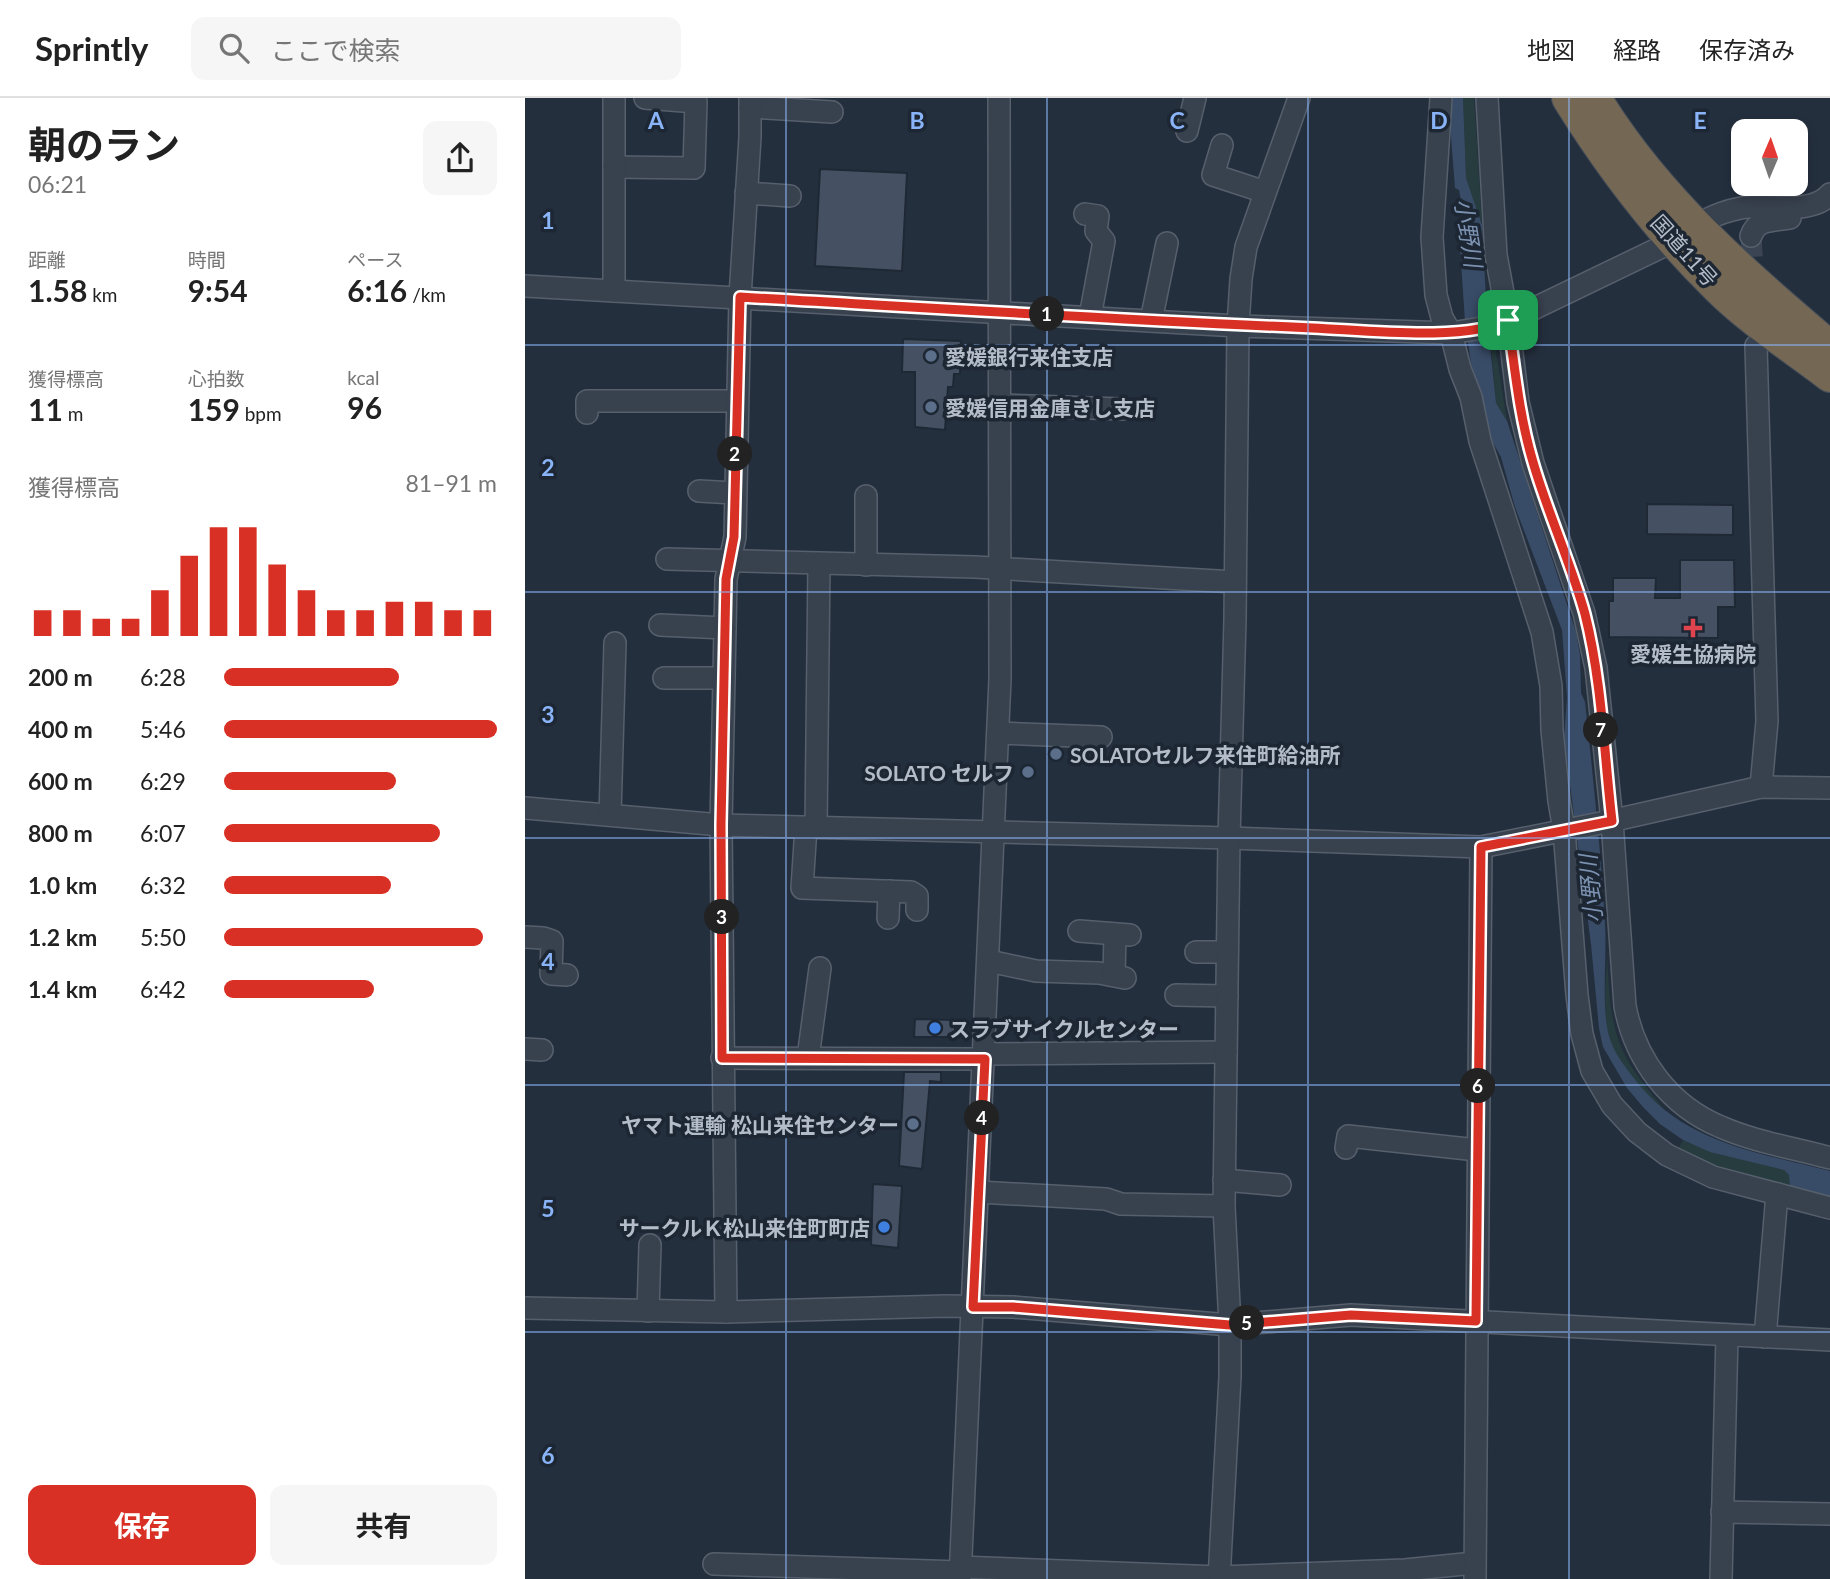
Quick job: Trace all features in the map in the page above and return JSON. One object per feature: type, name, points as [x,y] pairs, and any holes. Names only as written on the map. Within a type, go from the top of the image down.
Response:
[{"type":"highway","name":"国道11号","points":[[1569,98],[1611,162],[1684,233],[1741,271],[1830,347]]},
{"type":"highway","name":"国道11号","points":[[1595,98],[1655,183],[1718,288],[1830,376]]},
{"type":"street","points":[[614,98],[614,290]]},
{"type":"street","points":[[614,167],[694,168],[697,102],[645,98]]},
{"type":"street","points":[[960,1573],[998,733],[999,98]]},
{"type":"street","points":[[1187,131],[1195,98]]},
{"type":"street","points":[[1219,1578],[1230,1325],[1224,1180],[1238,326],[1246,247],[1298,98]]},
{"type":"street","points":[[1441,98],[1432,237],[1436,295],[1442,318],[1456,332],[1460,369],[1471,397],[1480,441],[1542,632],[1551,686],[1559,801],[1567,830],[1582,1034],[1592,1071],[1612,1105],[1637,1132],[1667,1155],[1713,1177],[1830,1208]]},
{"type":"street","points":[[1487,98],[1496,256],[1518,402],[1533,463],[1578,594],[1596,668],[1629,1027],[1637,1049],[1651,1072],[1670,1093],[1697,1114],[1721,1127],[1830,1158]]},
{"type":"street","points":[[726,1312],[721,825],[726,579],[734,537],[740,297],[750,102],[832,112]]},
{"type":"street","points":[[1222,145],[1213,175],[1265,192]]},
{"type":"street","points":[[746,193],[790,196]]},
{"type":"street","points":[[525,286],[1238,326],[1456,332],[1504,323],[1684,233],[1716,214],[1744,207],[1824,205]]},
{"type":"street","points":[[1751,236],[1754,227],[1762,222],[1800,216],[1824,205]]},
{"type":"street","points":[[1085,214],[1098,216],[1096,231],[1104,241],[1090,317]]},
{"type":"street","points":[[1151,321],[1167,243]]},
{"type":"street","points":[[1756,346],[1767,721],[1761,787]]},
{"type":"street","points":[[586,413],[587,401],[737,401]]},
{"type":"street","points":[[999,405],[1122,410]]},
{"type":"street","points":[[699,491],[734,493]]},
{"type":"street","points":[[866,496],[866,565]]},
{"type":"street","points":[[667,559],[1000,569],[1235,582]]},
{"type":"street","points":[[819,564],[811,827],[802,888],[911,892],[917,896],[917,910]]},
{"type":"street","points":[[660,625],[725,628]]},
{"type":"street","points":[[610,815],[621,683],[615,643]]},
{"type":"street","points":[[664,678],[724,678]]},
{"type":"street","points":[[998,733],[1101,737]]},
{"type":"street","points":[[525,808],[721,825],[1481,847],[1609,822],[1761,787],[1830,788]]},
{"type":"street","points":[[714,1564],[960,1573],[1219,1578],[1405,1570],[1475,1571],[1481,847]]},
{"type":"street","points":[[888,918],[889,891]]},
{"type":"street","points":[[989,961],[1036,971],[1119,977],[1123,934],[1079,931]]},
{"type":"street","points":[[525,937],[544,937],[552,941],[551,974],[567,975]]},
{"type":"street","points":[[1196,951],[1227,952]]},
{"type":"street","points":[[808,1058],[820,968]]},
{"type":"street","points":[[1176,995],[1227,996]]},
{"type":"street","points":[[722,1058],[1226,1052]]},
{"type":"street","points":[[1346,1148],[1348,1136],[1478,1150]]},
{"type":"street","points":[[1224,1180],[1280,1185]]},
{"type":"street","points":[[978,1192],[1106,1199],[1121,1203],[1224,1206]]},
{"type":"street","points":[[1765,1337],[1777,1194]]},
{"type":"street","points":[[648,1311],[650,1245]]},
{"type":"street","points":[[525,1308],[726,1312],[1013,1307],[1230,1325],[1351,1315],[1830,1340]]},
{"type":"street","points":[[1721,1579],[1727,1335]]},
{"type":"street","points":[[1722,1512],[1830,1514]]},
{"type":"green space","points":[[1463,98],[1474,98],[1482,225],[1466,178]]},
{"type":"green space","points":[[1485,283],[1507,421],[1496,403]]},
{"type":"green space","points":[[1607,956],[1610,1003],[1622,1049],[1642,1082],[1667,1113],[1637,1083],[1613,1048],[1605,1014]]},
{"type":"green space","points":[[1683,1140],[1710,1151],[1784,1170],[1789,1175],[1790,1188],[1708,1164],[1678,1149]]},
{"type":"water","name":"小野川","points":[[1448,98],[1463,98],[1466,178],[1482,225],[1487,318],[1496,403],[1507,421],[1576,632],[1580,655],[1581,693],[1585,702],[1601,869],[1605,1011],[1611,1042],[1633,1077],[1652,1099],[1674,1117],[1722,1142],[1830,1171],[1830,1198],[1790,1188],[1789,1175],[1784,1170],[1710,1152],[1683,1140],[1660,1124],[1643,1107],[1627,1088],[1603,1047],[1564,739],[1567,697],[1562,630],[1515,507],[1501,457],[1492,441],[1487,442],[1474,384],[1465,321],[1460,247],[1468,236],[1459,190],[1455,188]]},
{"type":"building","points":[[820,169],[907,173],[902,271],[815,266]]},
{"type":"building","points":[[903,339],[961,341],[960,374],[954,374],[953,387],[948,387],[945,430],[915,427],[915,372],[902,372]]},
{"type":"building","points":[[1647,504],[1733,505],[1733,535],[1647,534]]},
{"type":"building","points":[[1680,560],[1734,560],[1735,607],[1718,607],[1718,638],[1609,637],[1609,601],[1613,601],[1613,578],[1656,578],[1655,598],[1680,598]]},
{"type":"building","name":"スラブサイクルセンター","points":[[915,1019],[955,1020],[955,1037],[914,1037]]},
{"type":"building","name":"ヤマト運輸 松山来住センター","points":[[904,1072],[941,1072],[941,1082],[930,1081],[922,1169],[899,1166]]},
{"type":"building","points":[[873,1184],[902,1186],[898,1248],[871,1245]]},
{"type":"tunnel","points":[[1751,236],[1754,285]]},
{"type":"place","name":"愛媛銀行来住支店","points":[[931,356]]},
{"type":"place","name":"愛媛信用金庫きし支店","points":[[931,407]]},
{"type":"place","name":"愛媛生協病院","points":[[1693,628]]},
{"type":"place","name":"SOLATOセルフ来住町給油所","points":[[1056,754]]},
{"type":"place","name":"SOLATO セルフ","points":[[1028,772]]},
{"type":"place","name":"スラブサイクルセンター","points":[[935,1028]]},
{"type":"place","name":"ヤマト運輸 松山来住センター","points":[[913,1124]]},
{"type":"place","name":"サークルＫ松山来住町町店","points":[[884,1227]]},
{"type":"route","points":[[740,297],[1238,326],[1451,333],[1500,325],[1508,320],[1518,402],[1533,463],[1584,613],[1596,668],[1612,821],[1481,847],[1476,1321],[1351,1315],[1230,1325],[1013,1307],[973,1307],[985,1059],[722,1058],[721,825],[726,579],[734,537],[740,297]]}]
